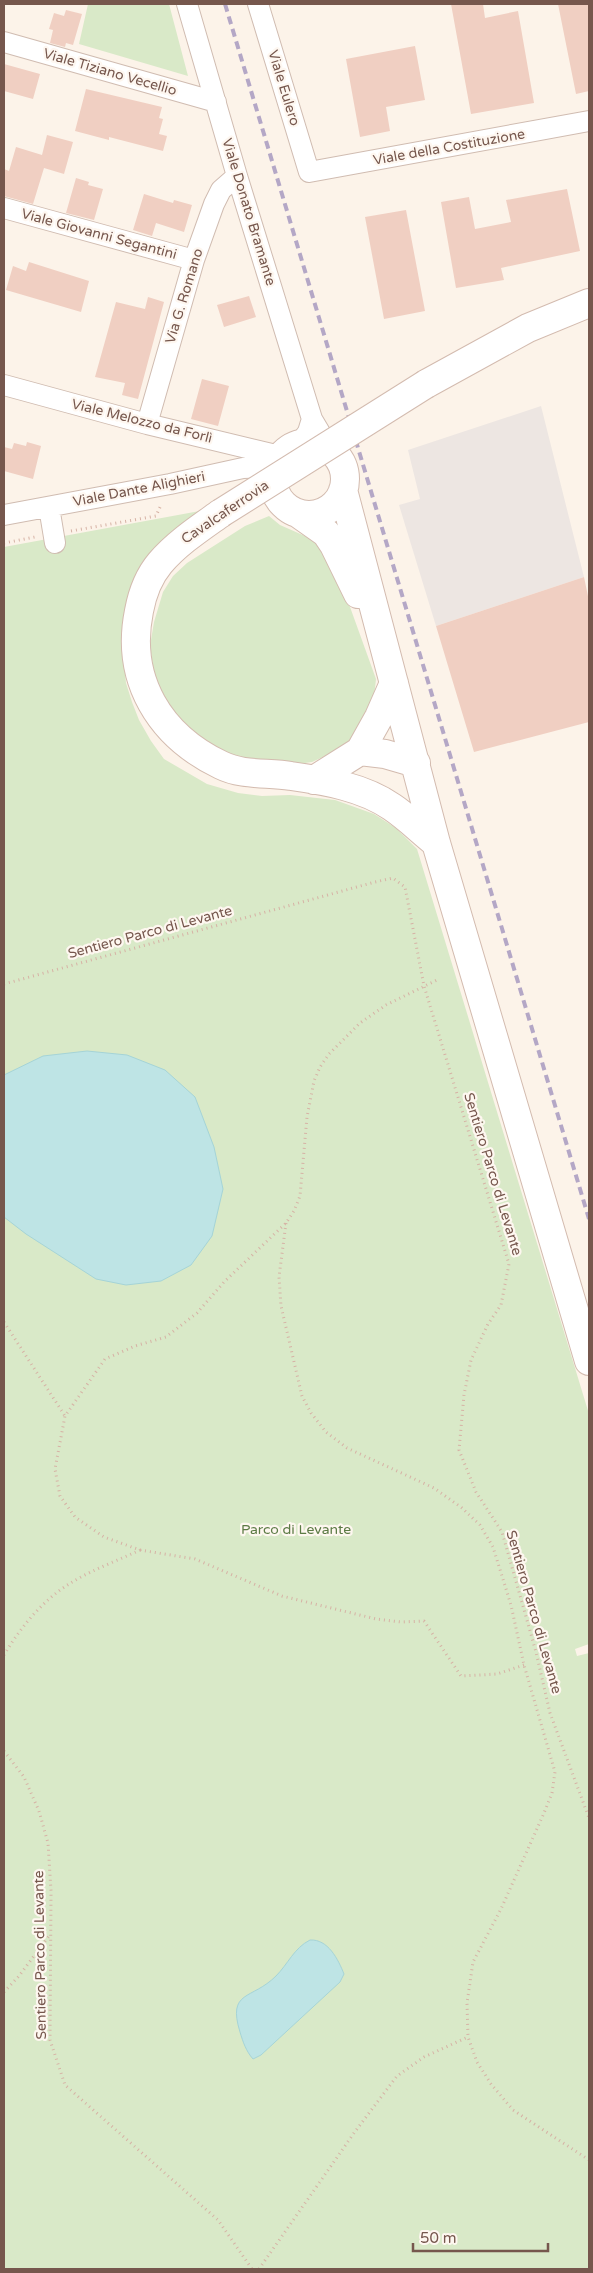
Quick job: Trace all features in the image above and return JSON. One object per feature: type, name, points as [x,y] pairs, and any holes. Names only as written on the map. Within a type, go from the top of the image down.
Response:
[{"type":"street","name":"Viale Donato Bramante","points":[[187,4],[237,176],[312,419],[331,451]]},
{"type":"street","name":"Viale Eulero","points":[[258,4],[310,172]]},
{"type":"street","name":"Viale Tiziano Vecellio","points":[[4,42],[216,102]]},
{"type":"street","name":"Viale della Costituzione","points":[[310,172],[589,122]]},
{"type":"street","name":"Via G. Romano","points":[[147,424],[194,260],[217,196],[237,176]]},
{"type":"street","name":"Viale Giovanni Segantini","points":[[4,208],[194,260]]},
{"type":"street","name":"Cavalcaferrovia","points":[[436,843],[393,807],[374,796],[348,787],[289,775],[257,774],[223,766],[198,753],[178,738],[152,704],[142,685],[137,659],[135,632],[140,604],[159,564],[180,542],[221,513],[426,384],[528,328],[589,302]]},
{"type":"street","name":"Viale Melozzo da Forlì","points":[[4,385],[147,424],[285,456]]},
{"type":"street","points":[[312,419],[308,432],[285,456],[272,479],[274,491],[284,505],[326,533],[354,588],[379,630]]},
{"type":"street","points":[[285,456],[322,445],[339,458],[343,468],[345,479],[343,490],[338,500],[321,513],[311,516],[299,514]]},
{"type":"street","name":"Viale Dante Alighieri","points":[[4,515],[170,484],[243,468],[285,456]]},
{"type":"street","points":[[343,490],[436,843],[589,1360]]},
{"type":"street","points":[[49,507],[54,539]]},
{"type":"street","points":[[314,780],[360,751],[379,717],[394,683]]},
{"type":"street","points":[[360,751],[385,754],[416,763]]},
{"type":"street","points":[[374,796],[388,794],[400,785],[416,763]]},
{"type":"path","points":[[4,543],[54,539],[156,516],[170,484]]},
{"type":"path","name":"Sentiero Parco di Levante","points":[[4,984],[393,878],[404,887],[424,986],[509,1264],[501,1305],[488,1324],[472,1360],[464,1395],[459,1450],[476,1492],[502,1532],[536,1652],[550,1713],[589,1818]]},
{"type":"path","name":"Sentiero Parco di Levante","points":[[436,980],[386,1005],[360,1024],[329,1054],[320,1067],[314,1081],[307,1117],[300,1196],[294,1211],[286,1223],[224,1282],[197,1313],[166,1337],[135,1346],[105,1358],[65,1416],[55,1468],[60,1496],[75,1517],[104,1537],[140,1550],[195,1560],[292,1598],[376,1619],[401,1622],[424,1621],[461,1676],[497,1674],[524,1665]]},
{"type":"path","name":"Sentiero Parco di Levante","points":[[286,1223],[279,1277],[282,1306],[288,1340],[302,1396],[311,1413],[326,1432],[347,1448],[434,1488],[462,1508],[480,1525],[493,1547],[512,1605],[524,1665],[555,1772],[552,1793],[541,1821],[505,1901],[473,1962],[466,2003],[468,2037],[477,2062],[491,2084],[513,2110],[589,2160]]},
{"type":"path","points":[[4,1322],[65,1416]]},
{"type":"path","points":[[4,1655],[28,1622],[53,1596],[70,1583],[140,1550]]},
{"type":"path","name":"Sentiero Parco di Levante","points":[[4,1751],[24,1777],[39,1812],[48,1843],[51,1891],[49,1936],[50,2040],[65,2085],[218,2220],[252,2269]]},
{"type":"path","points":[[4,1992],[49,1936]]},
{"type":"path","points":[[259,2269],[396,2076],[424,2057],[468,2037]]},
{"type":"shaded area","points":[[541,406],[584,577],[436,626],[399,505],[420,499],[408,450]]},
{"type":"green space","points":[[88,4],[169,4],[188,76],[79,44]]},
{"type":"green space","name":"Parco di Levante","points":[[216,508],[142,576],[121,634],[126,683],[139,720],[164,759],[207,784],[238,793],[262,796],[290,795],[335,800],[374,814],[396,828],[417,849],[589,1414],[589,1644],[575,1649],[577,1656],[589,1653],[589,2269],[4,2269],[4,547]]},
{"type":"green space","points":[[269,516],[280,525],[314,540],[330,559],[341,582],[376,679],[373,706],[363,729],[345,747],[312,762],[283,766],[237,762],[172,719],[154,673],[150,646],[154,622],[163,592],[173,576],[187,563],[245,526]]},
{"type":"water","points":[[87,1051],[127,1055],[165,1070],[195,1097],[214,1147],[223,1189],[212,1236],[191,1265],[161,1281],[126,1285],[96,1279],[26,1234],[4,1217],[4,1075],[43,1056]]},
{"type":"water","points":[[310,1940],[327,1946],[339,1962],[344,1974],[340,1982],[261,2055],[253,2059],[247,2050],[240,2032],[237,2019],[239,2002],[244,1997],[267,1984],[276,1976],[295,1952]]},
{"type":"building","points":[[451,4],[483,4],[485,18],[518,11],[534,103],[471,114]]},
{"type":"building","points":[[558,4],[589,4],[589,91],[576,94]]},
{"type":"building","points":[[66,10],[82,14],[73,45],[66,43],[65,47],[50,43],[53,30],[49,29],[54,13],[64,16]]},
{"type":"building","points":[[415,46],[425,100],[386,107],[390,131],[360,137],[346,59]]},
{"type":"building","points":[[4,64],[40,74],[33,99],[4,91]]},
{"type":"building","points":[[86,89],[162,107],[159,118],[163,119],[159,134],[167,136],[163,151],[109,137],[109,140],[75,131]]},
{"type":"building","points":[[47,135],[73,142],[64,174],[44,168],[33,204],[4,196],[4,169],[9,171],[16,147],[42,155]]},
{"type":"building","points":[[76,178],[89,182],[88,185],[103,189],[94,220],[66,213]]},
{"type":"building","points":[[567,189],[580,251],[501,268],[504,280],[456,288],[441,202],[469,197],[475,229],[511,222],[506,200]]},
{"type":"building","points":[[144,194],[173,203],[174,200],[192,205],[184,232],[156,223],[152,236],[133,230]]},
{"type":"building","points":[[406,210],[425,311],[384,319],[365,217]]},
{"type":"building","points":[[29,262],[89,281],[81,312],[6,290],[13,266],[26,271]]},
{"type":"building","points":[[249,296],[256,317],[224,327],[217,305]]},
{"type":"building","points":[[148,297],[164,302],[138,399],[122,395],[125,383],[95,377],[116,302],[145,309]]},
{"type":"building","points":[[202,379],[229,386],[218,426],[191,419]]},
{"type":"building","points":[[27,442],[41,446],[33,479],[4,471],[4,447],[12,449],[14,443],[26,446]]},
{"type":"building","points":[[584,577],[589,601],[589,722],[474,752],[436,626]]},
{"type":"railway","points":[[225,4],[589,1219]]}]
